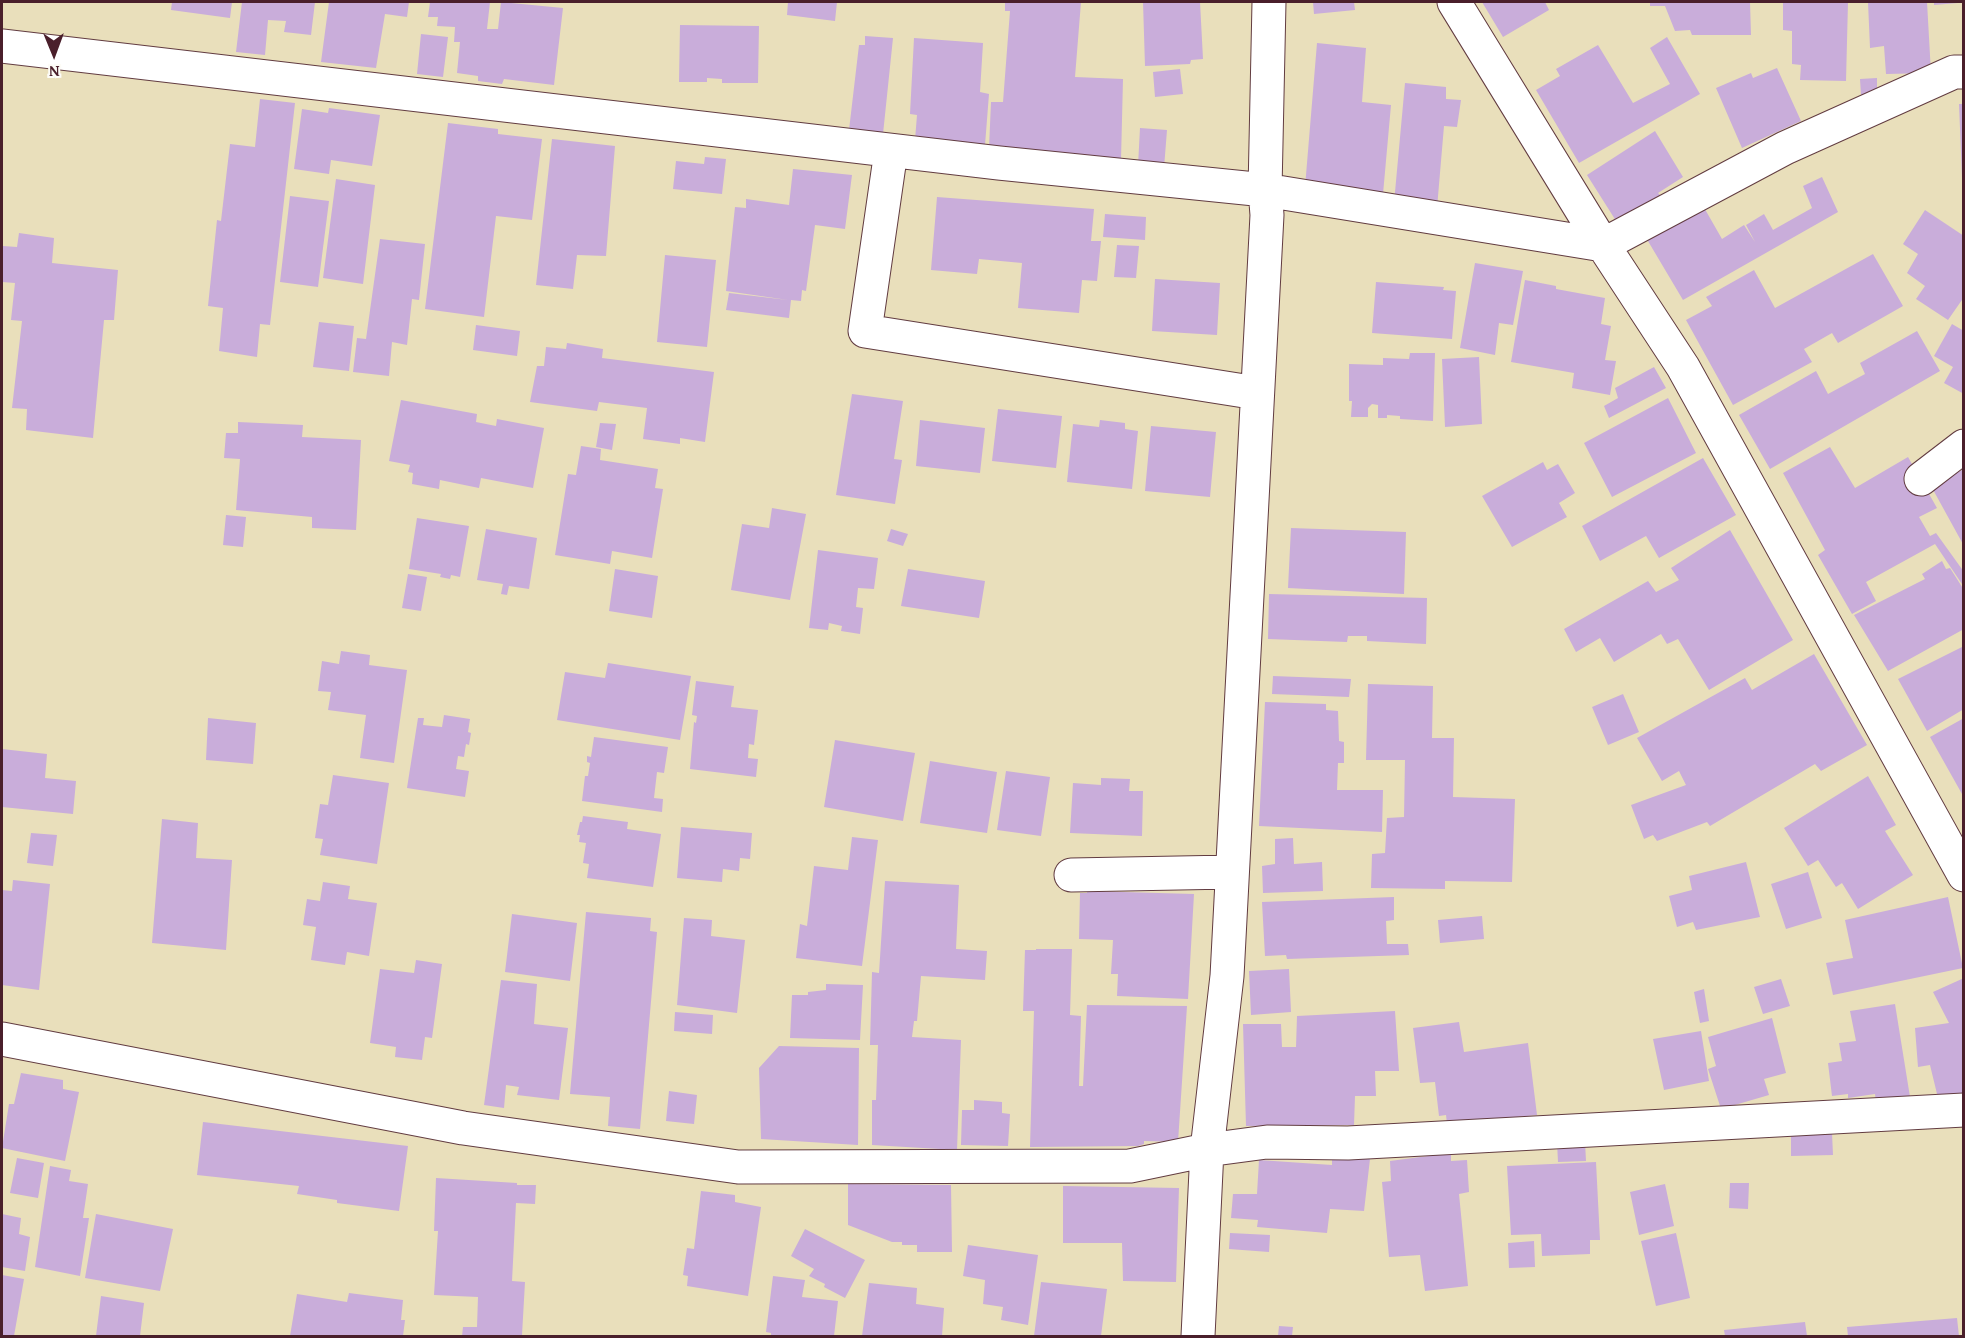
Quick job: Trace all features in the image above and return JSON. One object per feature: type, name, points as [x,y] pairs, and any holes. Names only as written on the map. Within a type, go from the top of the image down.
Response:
[{"type":"street","points":[[1198,1336],[1207,1150],[1227,976],[1267,215],[1265,190],[1269,2]]},
{"type":"street","points":[[1454,2],[1603,244],[1683,367],[1964,875]]},
{"type":"street","points":[[2,46],[891,151],[1265,190],[1603,244],[1785,148],[1954,72],[1964,72]]},
{"type":"street","points":[[891,151],[866,331],[1257,393]]},
{"type":"street","points":[[1921,479],[1964,446]]},
{"type":"street","points":[[1071,875],[1232,872]]},
{"type":"street","points":[[2,1039],[463,1128],[738,1167],[1130,1166],[1207,1150],[1267,1142],[1348,1143],[1964,1110]]},
{"type":"building","points":[[172,2],[232,2],[230,18],[171,10]]},
{"type":"building","points":[[242,2],[315,2],[311,35],[284,32],[286,21],[268,20],[265,55],[236,52]]},
{"type":"building","points":[[329,2],[409,2],[407,17],[385,14],[376,68],[321,62]]},
{"type":"building","points":[[430,2],[490,2],[487,29],[498,29],[501,2],[563,8],[554,85],[504,79],[502,84],[478,81],[478,76],[457,73],[460,42],[454,42],[455,27],[437,26],[438,17],[428,17]]},
{"type":"building","points":[[788,2],[837,2],[835,21],[787,15]]},
{"type":"building","points":[[1005,2],[1081,2],[1075,77],[1123,79],[1121,160],[989,148],[991,102],[1003,102],[1010,11],[1005,11]]},
{"type":"building","points":[[1143,2],[1200,2],[1203,59],[1191,60],[1190,64],[1145,66]]},
{"type":"building","points":[[1313,2],[1354,2],[1355,10],[1314,14]]},
{"type":"building","points":[[1482,2],[1545,2],[1549,10],[1503,37]]},
{"type":"building","points":[[1650,2],[1750,2],[1751,35],[1692,35],[1690,30],[1675,31],[1665,6],[1650,6]]},
{"type":"building","points":[[1783,2],[1848,2],[1846,81],[1800,80],[1801,65],[1792,64],[1792,31],[1783,30]]},
{"type":"building","points":[[1868,2],[1927,2],[1931,73],[1886,74],[1884,46],[1870,48]]},
{"type":"building","points":[[1934,2],[1958,2],[1958,3],[1934,5]]},
{"type":"building","points":[[680,25],[759,26],[758,83],[722,83],[722,79],[707,78],[707,82],[679,82]]},
{"type":"building","points":[[421,34],[448,37],[443,77],[417,74]]},
{"type":"building","points":[[865,36],[893,38],[883,134],[849,130],[859,45],[865,45]]},
{"type":"building","points":[[1667,37],[1700,94],[1579,163],[1536,90],[1560,76],[1556,69],[1598,45],[1633,103],[1670,84],[1650,48]]},
{"type":"building","points":[[914,38],[983,43],[980,92],[989,94],[985,145],[915,140],[917,115],[910,114]]},
{"type":"building","points":[[1317,43],[1366,48],[1362,102],[1391,105],[1383,194],[1305,187]]},
{"type":"building","points":[[1777,68],[1801,121],[1742,148],[1716,88],[1751,73],[1753,78]]},
{"type":"building","points":[[1180,69],[1183,94],[1155,97],[1153,72]]},
{"type":"building","points":[[1877,78],[1877,94],[1861,95],[1860,79]]},
{"type":"building","points":[[1405,83],[1446,87],[1446,99],[1461,100],[1457,127],[1444,126],[1437,208],[1394,203]]},
{"type":"building","points":[[260,99],[295,103],[270,325],[260,324],[257,357],[219,351],[223,308],[208,306],[217,220],[221,221],[230,144],[255,147]]},
{"type":"building","points":[[1959,104],[1964,104],[1964,178],[1962,178]]},
{"type":"building","points":[[329,108],[380,115],[372,166],[331,160],[329,174],[294,169],[302,109],[328,113]]},
{"type":"building","points":[[448,123],[498,129],[498,134],[542,139],[532,220],[496,216],[484,317],[425,309]]},
{"type":"building","points":[[1140,128],[1167,130],[1164,168],[1138,166]]},
{"type":"building","points":[[1655,131],[1683,177],[1658,193],[1662,197],[1618,224],[1587,175]]},
{"type":"building","points":[[552,139],[615,146],[606,256],[577,255],[573,289],[536,285]]},
{"type":"building","points":[[705,157],[726,159],[722,194],[673,189],[676,161],[704,164]]},
{"type":"building","points":[[793,169],[852,175],[845,229],[815,225],[806,291],[802,290],[801,301],[791,300],[789,318],[726,310],[729,293],[788,300],[726,291],[735,207],[746,208],[746,199],[789,205]]},
{"type":"building","points":[[1822,177],[1838,212],[1683,300],[1642,231],[1698,197],[1722,239],[1744,225],[1755,242],[1746,225],[1764,214],[1773,230],[1812,208],[1803,186]]},
{"type":"building","points":[[336,179],[375,185],[363,284],[323,278]]},
{"type":"building","points":[[290,196],[329,201],[318,287],[280,282]]},
{"type":"building","points":[[937,197],[1094,209],[1091,241],[1101,241],[1097,281],[1082,280],[1079,313],[1018,308],[1022,263],[979,259],[977,274],[931,270]]},
{"type":"building","points":[[1925,210],[1964,236],[1964,297],[1948,320],[1916,299],[1925,286],[1907,273],[1918,254],[1903,244]]},
{"type":"building","points":[[1105,214],[1146,217],[1145,240],[1103,237]]},
{"type":"building","points":[[19,233],[54,238],[52,263],[118,270],[114,320],[104,320],[93,438],[26,430],[27,409],[12,408],[22,321],[11,320],[15,283],[2,282],[2,255],[3,246],[17,247]]},
{"type":"building","points":[[380,239],[425,244],[419,300],[412,299],[407,345],[392,342],[389,376],[353,372],[357,338],[366,339]]},
{"type":"building","points":[[1117,245],[1139,246],[1136,278],[1114,277]]},
{"type":"building","points":[[1873,254],[1903,306],[1838,343],[1832,333],[1804,349],[1812,362],[1733,405],[1686,320],[1712,306],[1706,297],[1754,270],[1775,308]]},
{"type":"building","points":[[665,255],[716,260],[707,347],[657,342]]},
{"type":"building","points":[[1475,263],[1523,271],[1513,325],[1499,323],[1495,355],[1460,348]]},
{"type":"building","points":[[1155,279],[1220,283],[1217,335],[1152,331]]},
{"type":"building","points":[[1525,280],[1556,286],[1556,289],[1605,298],[1601,324],[1611,326],[1605,360],[1616,361],[1610,395],[1572,388],[1574,373],[1511,362]]},
{"type":"building","points":[[1376,282],[1444,287],[1443,290],[1456,291],[1452,339],[1372,333]]},
{"type":"building","points":[[319,322],[354,326],[349,371],[313,367]]},
{"type":"building","points":[[1952,324],[1964,331],[1964,394],[1944,383],[1953,367],[1934,356]]},
{"type":"building","points":[[476,325],[520,331],[517,356],[473,350]]},
{"type":"building","points":[[1917,331],[1940,371],[1770,469],[1739,415],[1816,371],[1828,394],[1865,374],[1860,363]]},
{"type":"building","points":[[567,343],[603,349],[602,358],[714,372],[705,442],[680,438],[680,444],[643,439],[647,408],[599,402],[597,411],[530,402],[537,366],[544,366],[546,347],[566,349]]},
{"type":"building","points":[[1410,353],[1435,353],[1433,421],[1400,419],[1400,416],[1387,415],[1387,418],[1378,418],[1378,405],[1372,404],[1368,408],[1368,417],[1351,417],[1349,364],[1383,365],[1383,358],[1409,359]]},
{"type":"building","points":[[1479,357],[1482,424],[1445,427],[1442,359]]},
{"type":"building","points":[[1654,367],[1666,388],[1609,418],[1604,406],[1618,398],[1615,388]]},
{"type":"building","points":[[852,394],[903,401],[894,459],[902,460],[895,504],[836,495]]},
{"type":"building","points":[[1668,398],[1696,453],[1612,497],[1584,443]]},
{"type":"building","points":[[401,400],[477,414],[476,422],[496,426],[497,419],[544,428],[533,488],[481,478],[479,488],[440,480],[439,489],[412,484],[413,473],[408,472],[410,465],[389,461]]},
{"type":"building","points":[[998,409],[1062,416],[1056,468],[992,461]]},
{"type":"building","points":[[920,420],[985,428],[980,473],[916,466]]},
{"type":"building","points":[[1100,420],[1125,423],[1125,429],[1138,431],[1132,489],[1067,482],[1073,424],[1099,427]]},
{"type":"building","points":[[238,422],[303,425],[302,437],[361,440],[356,530],[312,528],[312,517],[236,510],[240,459],[224,458],[226,433],[238,433]]},
{"type":"building","points":[[600,423],[616,424],[612,450],[596,447]]},
{"type":"building","points":[[1151,426],[1216,432],[1210,497],[1145,491]]},
{"type":"building","points":[[581,446],[601,449],[600,460],[658,469],[655,488],[663,489],[652,558],[612,551],[610,564],[555,555],[568,474],[576,475]]},
{"type":"building","points":[[1830,447],[1855,488],[1908,457],[1937,508],[1919,517],[1930,536],[1936,533],[1964,572],[1964,587],[1935,544],[1866,582],[1876,601],[1852,614],[1818,555],[1825,550],[1783,473]]},
{"type":"building","points":[[1703,458],[1736,515],[1659,558],[1646,536],[1600,561],[1582,526]]},
{"type":"building","points":[[1543,462],[1547,470],[1558,464],[1575,493],[1559,503],[1567,517],[1512,547],[1482,496]]},
{"type":"building","points":[[1964,469],[1964,546],[1931,486]]},
{"type":"building","points":[[772,508],[806,514],[790,600],[731,590],[742,524],[769,528]]},
{"type":"building","points":[[226,515],[246,517],[243,547],[223,545]]},
{"type":"building","points":[[417,518],[469,526],[460,577],[451,575],[450,579],[440,577],[441,574],[409,569]]},
{"type":"building","points":[[1291,528],[1406,532],[1404,594],[1288,588]]},
{"type":"building","points":[[486,529],[537,538],[529,589],[509,586],[507,595],[501,594],[503,584],[477,580]]},
{"type":"building","points":[[891,529],[908,534],[903,546],[887,541]]},
{"type":"building","points":[[1730,530],[1793,640],[1709,690],[1678,639],[1667,644],[1661,634],[1614,662],[1600,638],[1576,652],[1564,629],[1648,581],[1656,592],[1679,580],[1671,568]]},
{"type":"building","points":[[818,550],[878,558],[874,589],[858,588],[856,607],[863,608],[860,634],[841,631],[842,626],[829,623],[828,630],[809,628]]},
{"type":"building","points":[[1942,561],[1946,569],[1950,568],[1964,590],[1964,629],[1888,671],[1854,615],[1925,579],[1922,574]]},
{"type":"building","points":[[615,569],[658,576],[652,618],[609,611]]},
{"type":"building","points":[[908,569],[985,581],[979,618],[901,606]]},
{"type":"building","points":[[408,574],[427,577],[421,611],[402,608]]},
{"type":"building","points":[[1269,594],[1427,598],[1426,644],[1367,641],[1367,636],[1348,636],[1347,642],[1268,639]]},
{"type":"building","points":[[1964,646],[1964,709],[1927,731],[1898,679]]},
{"type":"building","points":[[341,651],[370,655],[369,665],[407,670],[394,763],[360,758],[366,715],[328,710],[331,692],[318,691],[322,661],[339,664]]},
{"type":"building","points":[[1814,654],[1867,745],[1821,771],[1815,764],[1710,826],[1707,822],[1657,841],[1653,835],[1644,839],[1631,805],[1686,785],[1679,771],[1662,781],[1637,738],[1745,678],[1752,690]]},
{"type":"building","points":[[608,663],[691,676],[680,740],[557,720],[565,672],[605,678]]},
{"type":"building","points":[[1273,676],[1351,679],[1349,697],[1272,694]]},
{"type":"building","points":[[696,681],[734,686],[731,707],[758,710],[754,745],[749,744],[748,758],[758,759],[756,777],[690,769],[694,722],[696,723],[697,716],[692,715]]},
{"type":"building","points":[[1368,684],[1433,686],[1432,738],[1454,738],[1453,797],[1515,799],[1512,882],[1445,881],[1445,889],[1371,888],[1372,854],[1385,853],[1387,818],[1404,817],[1405,760],[1366,760]]},
{"type":"building","points":[[1623,694],[1639,732],[1608,745],[1592,707]]},
{"type":"building","points":[[1265,702],[1326,704],[1326,710],[1338,711],[1339,741],[1344,742],[1344,763],[1338,763],[1337,790],[1383,790],[1382,832],[1259,826]]},
{"type":"building","points":[[444,715],[470,719],[469,745],[466,744],[464,757],[458,756],[456,769],[469,771],[465,797],[407,788],[418,718],[424,718],[423,725],[442,727]]},
{"type":"building","points":[[208,718],[256,723],[253,764],[206,760]]},
{"type":"building","points":[[1964,718],[1964,793],[1962,794],[1930,737]]},
{"type":"building","points":[[594,737],[668,747],[664,773],[657,772],[654,798],[663,799],[662,812],[582,801],[585,776],[588,776],[590,763],[587,762],[587,756],[591,757]]},
{"type":"building","points":[[835,740],[915,753],[903,821],[824,807]]},
{"type":"building","points":[[2,749],[47,754],[45,778],[76,781],[73,814],[2,807]]},
{"type":"building","points":[[930,761],[997,772],[987,833],[920,823]]},
{"type":"building","points":[[1006,771],[1050,777],[1041,836],[997,830]]},
{"type":"building","points":[[333,775],[389,783],[377,864],[320,855],[323,839],[315,838],[320,804],[328,805]]},
{"type":"building","points":[[1868,776],[1896,825],[1885,831],[1913,875],[1858,909],[1842,883],[1836,887],[1818,860],[1808,866],[1784,828]]},
{"type":"building","points":[[1101,778],[1130,779],[1129,791],[1143,791],[1142,836],[1070,833],[1073,783],[1101,785]]},
{"type":"building","points":[[583,816],[628,822],[627,829],[661,834],[653,887],[587,878],[589,864],[583,863],[586,843],[579,842],[580,835],[577,835]]},
{"type":"building","points":[[162,819],[198,823],[196,858],[232,860],[226,950],[152,943]]},
{"type":"building","points":[[681,827],[752,833],[750,859],[740,858],[739,871],[723,869],[722,882],[677,878]]},
{"type":"building","points":[[31,833],[57,835],[53,866],[27,863]]},
{"type":"building","points":[[852,837],[878,840],[862,966],[796,958],[800,924],[807,926],[814,866],[848,870]]},
{"type":"building","points":[[1293,838],[1294,864],[1322,862],[1323,891],[1263,893],[1262,866],[1275,864],[1275,839]]},
{"type":"building","points":[[1746,862],[1760,917],[1696,930],[1693,922],[1677,927],[1669,896],[1692,890],[1689,876]]},
{"type":"building","points":[[1808,872],[1822,918],[1786,929],[1771,884]]},
{"type":"building","points":[[13,880],[50,884],[39,990],[2,985],[2,890],[12,891]]},
{"type":"building","points":[[885,881],[959,885],[956,949],[987,951],[985,980],[921,976],[917,1021],[914,1021],[912,1037],[961,1040],[957,1150],[872,1145],[872,1100],[876,1100],[878,1045],[870,1045],[872,972],[879,973]]},
{"type":"building","points":[[323,882],[350,886],[348,899],[377,903],[369,956],[347,952],[345,965],[311,960],[316,927],[303,925],[307,899],[320,901]]},
{"type":"building","points":[[1087,891],[1194,894],[1188,999],[1117,996],[1118,974],[1111,974],[1113,940],[1079,939],[1080,893],[1087,893]]},
{"type":"building","points":[[1394,897],[1394,920],[1386,921],[1387,944],[1408,944],[1409,955],[1287,959],[1286,955],[1265,956],[1262,902]]},
{"type":"building","points":[[1948,897],[1963,968],[1833,995],[1826,963],[1853,958],[1845,920]]},
{"type":"building","points":[[586,912],[651,918],[650,931],[657,932],[640,1129],[608,1126],[610,1097],[570,1094]]},
{"type":"building","points":[[512,914],[577,923],[570,981],[505,972]]},
{"type":"building","points":[[1482,916],[1484,939],[1440,943],[1438,920]]},
{"type":"building","points":[[684,918],[712,920],[711,936],[745,940],[737,1013],[677,1005]]},
{"type":"building","points":[[1072,949],[1070,1015],[1081,1016],[1079,1086],[1083,1086],[1087,1005],[1187,1006],[1178,1142],[1144,1141],[1144,1144],[1138,1146],[1030,1147],[1034,1011],[1023,1011],[1025,950]]},
{"type":"building","points":[[416,960],[442,964],[432,1038],[425,1037],[422,1060],[395,1057],[396,1047],[370,1043],[380,969],[414,973]]},
{"type":"building","points":[[1289,969],[1291,1012],[1251,1015],[1249,971]]},
{"type":"building","points":[[1964,978],[1964,1095],[1938,1098],[1930,1065],[1918,1067],[1915,1028],[1949,1023],[1933,992]]},
{"type":"building","points":[[1781,979],[1790,1006],[1763,1014],[1754,987]]},
{"type":"building","points":[[501,980],[537,984],[534,1024],[568,1028],[559,1100],[517,1095],[519,1087],[506,1085],[504,1108],[484,1105]]},
{"type":"building","points":[[826,984],[863,985],[860,1040],[790,1038],[792,995],[808,995],[808,992],[826,990]]},
{"type":"building","points":[[1704,989],[1709,1021],[1700,1023],[1694,992]]},
{"type":"building","points":[[1895,1004],[1910,1097],[1876,1103],[1875,1094],[1848,1098],[1848,1094],[1832,1096],[1828,1063],[1842,1061],[1839,1043],[1856,1041],[1850,1011]]},
{"type":"building","points":[[1395,1011],[1399,1071],[1375,1071],[1376,1096],[1355,1096],[1354,1125],[1246,1126],[1243,1024],[1281,1024],[1282,1047],[1296,1047],[1297,1016]]},
{"type":"building","points":[[675,1012],[713,1015],[712,1034],[674,1031]]},
{"type":"building","points":[[1772,1018],[1786,1073],[1764,1079],[1769,1095],[1721,1109],[1708,1069],[1716,1066],[1708,1037]]},
{"type":"building","points":[[1459,1022],[1464,1052],[1528,1043],[1537,1115],[1447,1124],[1446,1115],[1439,1116],[1435,1082],[1420,1083],[1413,1028]]},
{"type":"building","points":[[1701,1031],[1709,1081],[1664,1090],[1653,1039]]},
{"type":"building","points":[[779,1046],[859,1048],[858,1145],[761,1139],[759,1068]]},
{"type":"building","points":[[21,1073],[63,1080],[63,1089],[79,1092],[65,1161],[2,1148],[9,1104],[14,1104]]},
{"type":"building","points":[[669,1091],[697,1095],[694,1124],[666,1121]]},
{"type":"building","points":[[974,1100],[1002,1102],[1002,1113],[1010,1114],[1008,1146],[961,1145],[962,1110],[974,1110]]},
{"type":"building","points":[[203,1122],[408,1146],[399,1211],[337,1203],[337,1200],[297,1194],[299,1186],[197,1175]]},
{"type":"building","points":[[1791,1133],[1832,1133],[1833,1155],[1791,1156]]},
{"type":"building","points":[[1557,1142],[1585,1142],[1586,1161],[1558,1162]]},
{"type":"building","points":[[1451,1153],[1451,1161],[1467,1160],[1469,1192],[1459,1194],[1468,1286],[1425,1291],[1420,1255],[1389,1257],[1382,1182],[1391,1181],[1390,1161]]},
{"type":"building","points":[[1332,1156],[1370,1159],[1364,1211],[1330,1209],[1327,1233],[1257,1227],[1258,1220],[1231,1218],[1233,1194],[1257,1194],[1259,1160],[1332,1165]]},
{"type":"building","points":[[17,1158],[44,1163],[38,1198],[10,1193]]},
{"type":"building","points":[[1596,1162],[1600,1240],[1590,1240],[1590,1254],[1542,1256],[1541,1234],[1511,1235],[1507,1166]]},
{"type":"building","points":[[50,1166],[71,1170],[69,1181],[88,1184],[83,1218],[89,1218],[80,1276],[35,1267]]},
{"type":"building","points":[[436,1178],[536,1185],[535,1204],[516,1203],[512,1281],[525,1282],[522,1335],[462,1336],[463,1327],[477,1327],[478,1297],[434,1295],[438,1231],[434,1231]]},
{"type":"building","points":[[1730,1183],[1749,1183],[1748,1209],[1729,1208]]},
{"type":"building","points":[[848,1184],[951,1185],[952,1252],[917,1252],[917,1245],[902,1245],[902,1242],[892,1242],[848,1225]]},
{"type":"building","points":[[1665,1184],[1674,1226],[1639,1235],[1630,1192]]},
{"type":"building","points":[[1063,1186],[1179,1188],[1176,1282],[1123,1281],[1122,1243],[1063,1243]]},
{"type":"building","points":[[701,1191],[735,1195],[735,1202],[761,1207],[748,1296],[687,1286],[688,1276],[683,1275],[687,1248],[694,1249]]},
{"type":"building","points":[[2,1214],[21,1218],[19,1234],[30,1237],[25,1271],[2,1267]]},
{"type":"building","points":[[96,1214],[173,1229],[160,1291],[85,1278]]},
{"type":"building","points":[[805,1229],[865,1260],[845,1298],[809,1276],[814,1269],[791,1256]]},
{"type":"building","points":[[1230,1233],[1270,1235],[1269,1252],[1229,1249]]},
{"type":"building","points":[[1676,1233],[1690,1298],[1656,1306],[1641,1241]]},
{"type":"building","points":[[1534,1241],[1535,1267],[1509,1268],[1508,1243]]},
{"type":"building","points":[[968,1245],[1038,1255],[1028,1325],[1001,1320],[1003,1307],[983,1304],[985,1280],[963,1276]]},
{"type":"building","points":[[2,1275],[24,1279],[14,1336],[2,1336]]},
{"type":"building","points":[[773,1276],[805,1280],[802,1297],[838,1301],[834,1336],[771,1336],[771,1333],[766,1332]]},
{"type":"building","points":[[1041,1282],[1107,1289],[1101,1336],[1034,1336]]},
{"type":"building","points":[[869,1283],[917,1288],[916,1304],[944,1308],[942,1336],[862,1336]]},
{"type":"building","points":[[349,1293],[403,1300],[401,1320],[405,1320],[403,1336],[290,1336],[297,1294],[347,1302]]},
{"type":"building","points":[[101,1296],[144,1303],[140,1336],[96,1336]]},
{"type":"building","points":[[1957,1318],[1959,1336],[1848,1336],[1847,1327]]},
{"type":"building","points":[[1805,1322],[1807,1336],[1725,1336],[1724,1330]]},
{"type":"building","points":[[1279,1326],[1293,1327],[1292,1336],[1278,1336]]}]
